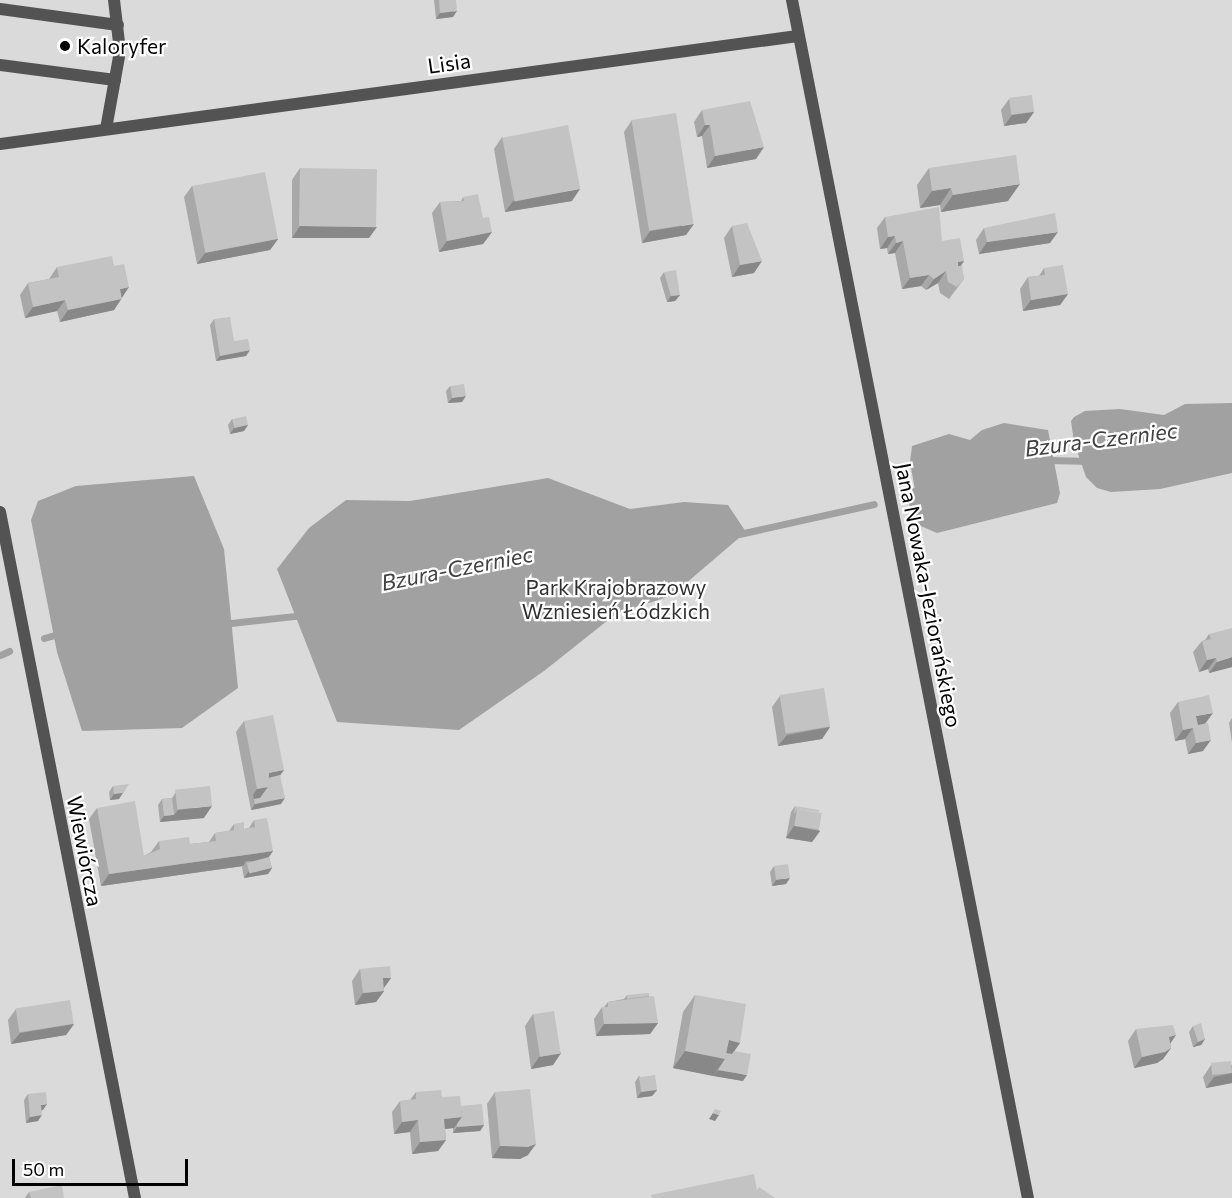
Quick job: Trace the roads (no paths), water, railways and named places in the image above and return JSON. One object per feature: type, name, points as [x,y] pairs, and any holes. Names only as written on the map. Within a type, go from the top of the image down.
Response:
[{"type":"street","points":[[106,129],[120,51],[114,0]]},
{"type":"street","name":"Jana Nowaka-Jeziorańskiego","points":[[792,0],[1028,1198]]},
{"type":"street","points":[[0,9],[118,25]]},
{"type":"street","name":"Lisia","points":[[0,144],[798,36]]},
{"type":"street","points":[[0,65],[115,80]]},
{"type":"street","name":"Wiewiórcza","points":[[0,512],[135,1198]]},
{"type":"water","points":[[1232,403],[1232,473],[1160,489],[1111,492],[1097,488],[1086,477],[1074,442],[1071,421],[1085,411],[1120,409],[1164,415],[1185,404]]},
{"type":"water","points":[[1004,423],[1048,430],[1060,493],[1057,503],[937,533],[916,524],[909,504],[915,490],[910,462],[912,446],[949,434],[970,440],[982,430]]},
{"type":"water","points":[[194,476],[224,549],[238,688],[182,728],[82,731],[57,652],[31,520],[38,501],[76,486]]},
{"type":"water","points":[[548,478],[630,509],[684,502],[728,505],[746,532],[671,596],[617,613],[544,671],[459,730],[337,722],[277,569],[309,528],[346,500],[410,501]]},
{"type":"waterway","name":"Bzura-Czerniec","points":[[1048,460],[1090,461]]},
{"type":"waterway","name":"Bzura-Czerniec","points":[[905,494],[923,488]]},
{"type":"waterway","name":"Bzura-Czerniec","points":[[739,534],[874,504]]},
{"type":"waterway","name":"Bzura-Czerniec","points":[[222,624],[303,615]]},
{"type":"waterway","name":"Bzura-Czerniec","points":[[44,638],[61,633]]},
{"type":"waterway","name":"Bzura-Czerniec","points":[[0,655],[9,651]]},
{"type":"place","name":"Kaloryfer","points":[[65,46]]},
{"type":"park label","name":"Park Krajobrazowy Wzniesień Łódzkich","points":[[616,599]]}]
